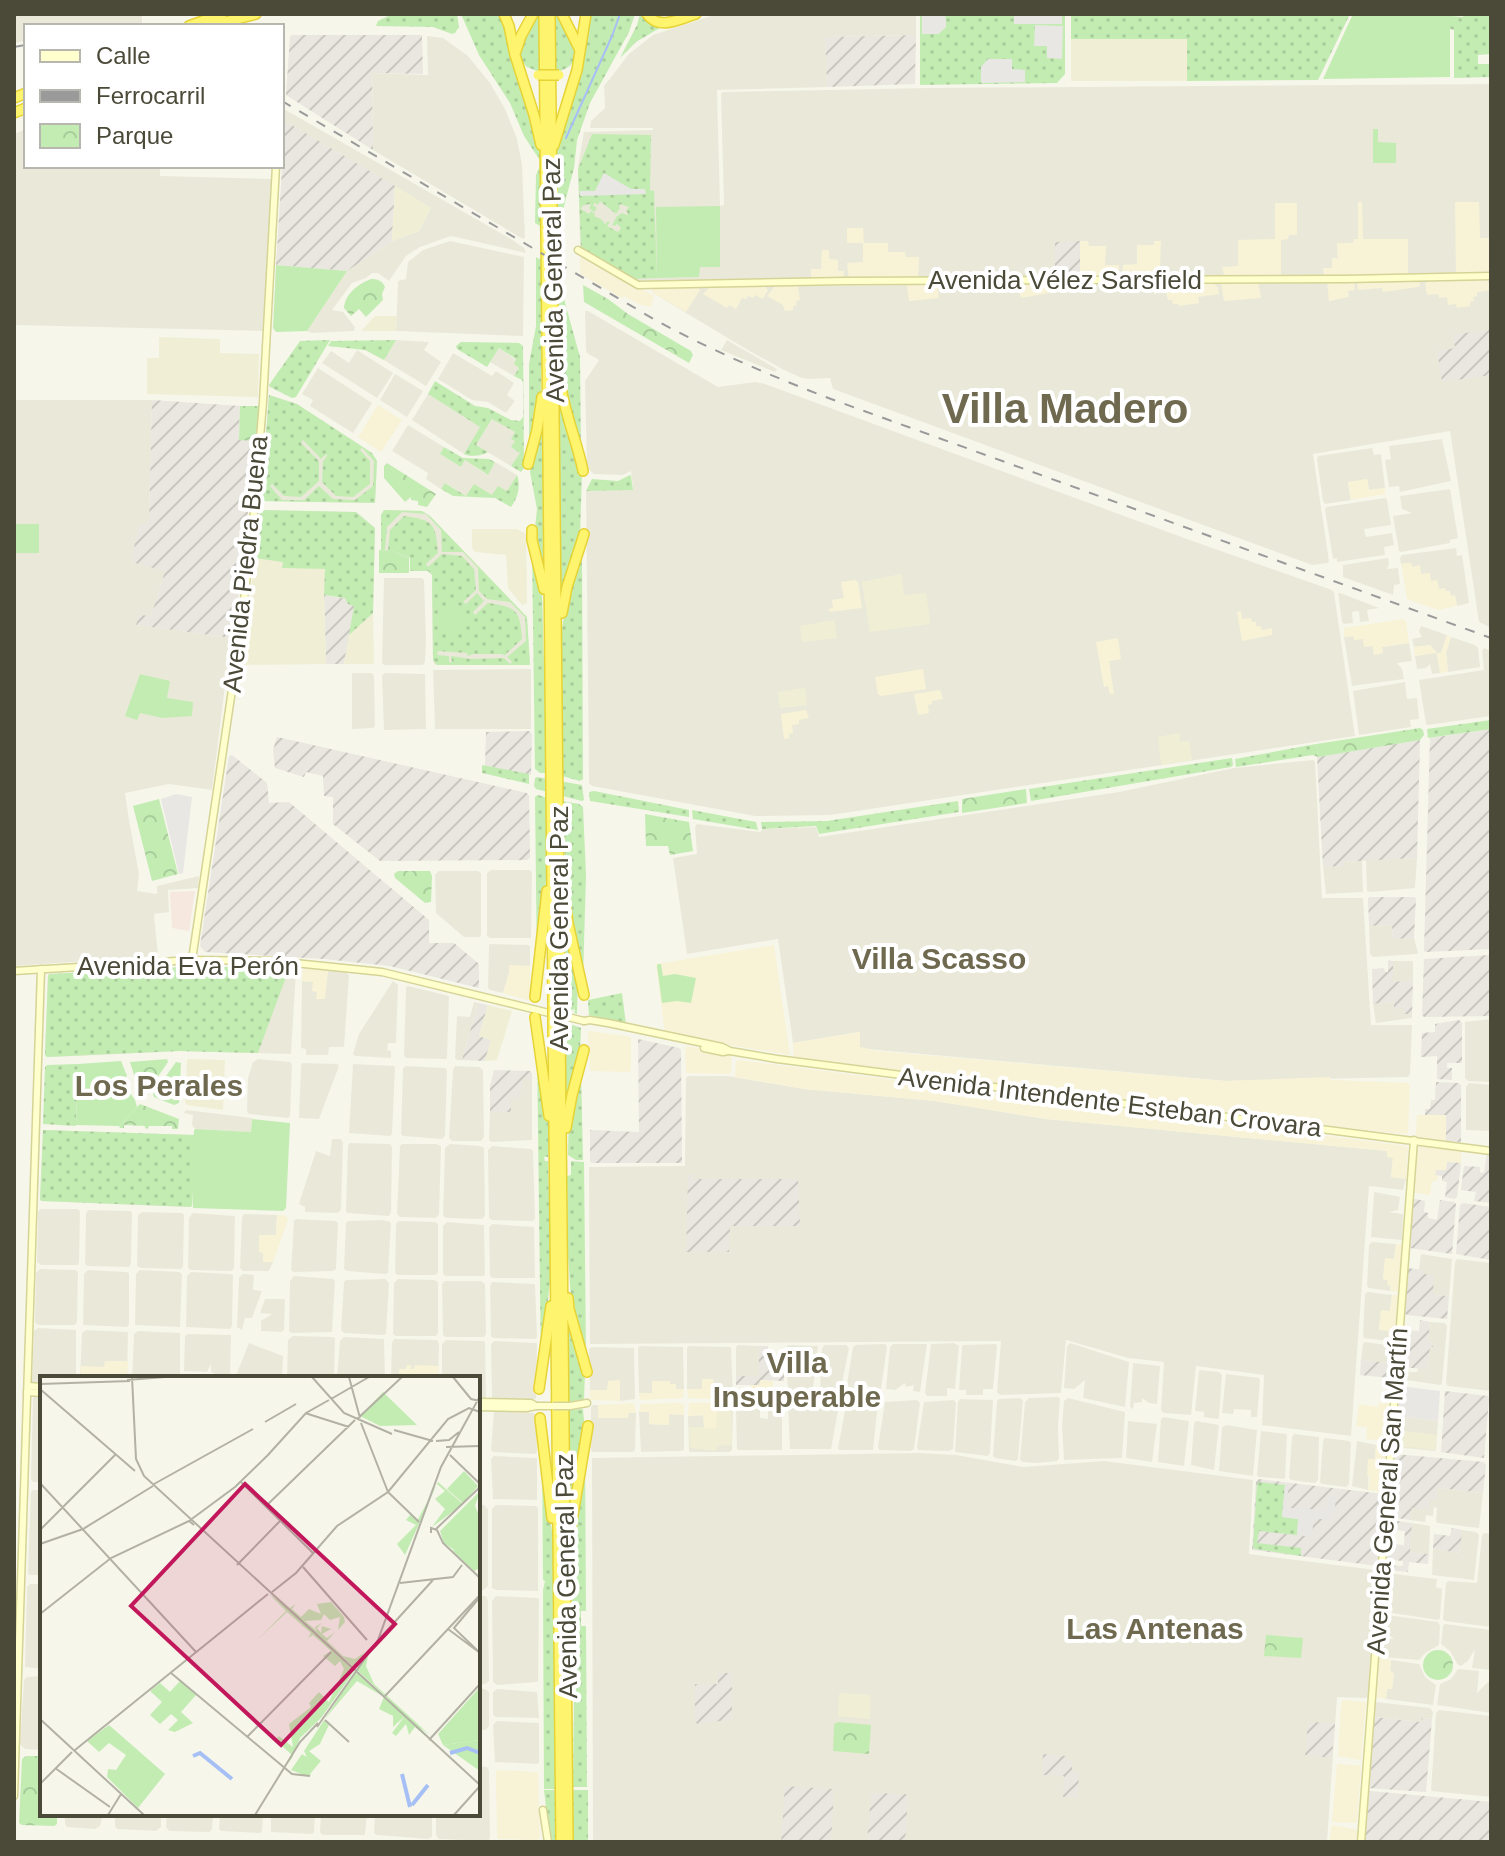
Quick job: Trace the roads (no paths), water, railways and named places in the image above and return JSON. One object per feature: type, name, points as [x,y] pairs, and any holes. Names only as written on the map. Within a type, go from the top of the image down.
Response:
[{"type":"highway","points":[[194,24],[222,14]]},
{"type":"highway","points":[[217,24],[256,14]]},
{"type":"highway","points":[[504,14],[545,162]]},
{"type":"highway","points":[[516,57],[521,36],[533,14]]},
{"type":"highway","name":"Avenida General Paz","points":[[544,14],[549,636],[558,832],[562,1569],[568,1842]]},
{"type":"highway","name":"Avenida General Paz","points":[[550,14],[557,652],[554,774]]},
{"type":"highway","points":[[562,14],[574,36],[580,57]]},
{"type":"highway","points":[[552,152],[580,57],[586,14]]},
{"type":"highway","points":[[647,14],[653,21],[662,24],[696,14]]},
{"type":"highway","points":[[516,57],[526,70],[538,75],[569,72],[580,57]]},
{"type":"highway","points":[[554,336],[564,407],[583,471]]},
{"type":"highway","points":[[528,464],[537,430],[546,366]]},
{"type":"highway","points":[[532,530],[549,636]]},
{"type":"highway","points":[[557,652],[564,597],[584,534]]},
{"type":"highway","name":"Avenida General Paz","points":[[555,802],[552,851],[557,1014]]},
{"type":"highway","points":[[558,832],[567,915],[584,995]]},
{"type":"highway","points":[[535,997],[552,851]]},
{"type":"highway","points":[[535,1017],[558,1163]]},
{"type":"highway","points":[[558,1163],[584,1050]]},
{"type":"highway","points":[[559,1252],[569,1309],[587,1372]]},
{"type":"highway","points":[[539,1389],[559,1252]]},
{"type":"highway","points":[[540,1418],[562,1569]]},
{"type":"highway","points":[[562,1569],[588,1426]]},
{"type":"highway","name":"Avenida General Paz","points":[[561,1842],[562,1569]]},
{"type":"main road","name":"Avenida Piedra Buena","points":[[192,960],[249,558],[263,402],[276,168]]},
{"type":"main road","name":"Avenida Vélez Sarsfield","points":[[578,250],[638,285],[1491,276]]},
{"type":"main road","name":"Avenida Eva Perón","points":[[14,971],[192,960],[275,961],[382,972],[584,1021]]},
{"type":"main road","points":[[14,1796],[18,1579],[28,1389],[41,969]]},
{"type":"main road","name":"Avenida Intendente Esteban Crovara","points":[[584,1021],[723,1052],[1491,1151]]},
{"type":"main road","name":"Avenida General San Martín","points":[[1361,1842],[1414,1140]]},
{"type":"main road","points":[[28,1389],[40,1390]]},
{"type":"main road","points":[[480,1404],[570,1406],[587,1403]]},
{"type":"main road","points":[[543,1810],[548,1842]]},
{"type":"waterway","points":[[566,138],[620,14]]},
{"type":"railway","points":[[14,47],[24,45]]},
{"type":"railway","points":[[284,102],[657,321],[742,363],[831,399],[1491,638]]},
{"type":"district","name":"Villa Madero","points":[[1065,408]]},
{"type":"district","name":"Villa Scasso","points":[[939,959]]},
{"type":"district","name":"Los Perales","points":[[159,1086]]},
{"type":"district","name":"Villa Insuperable","points":[[797,1380]]},
{"type":"district","name":"Las Antenas","points":[[1155,1629]]}]
